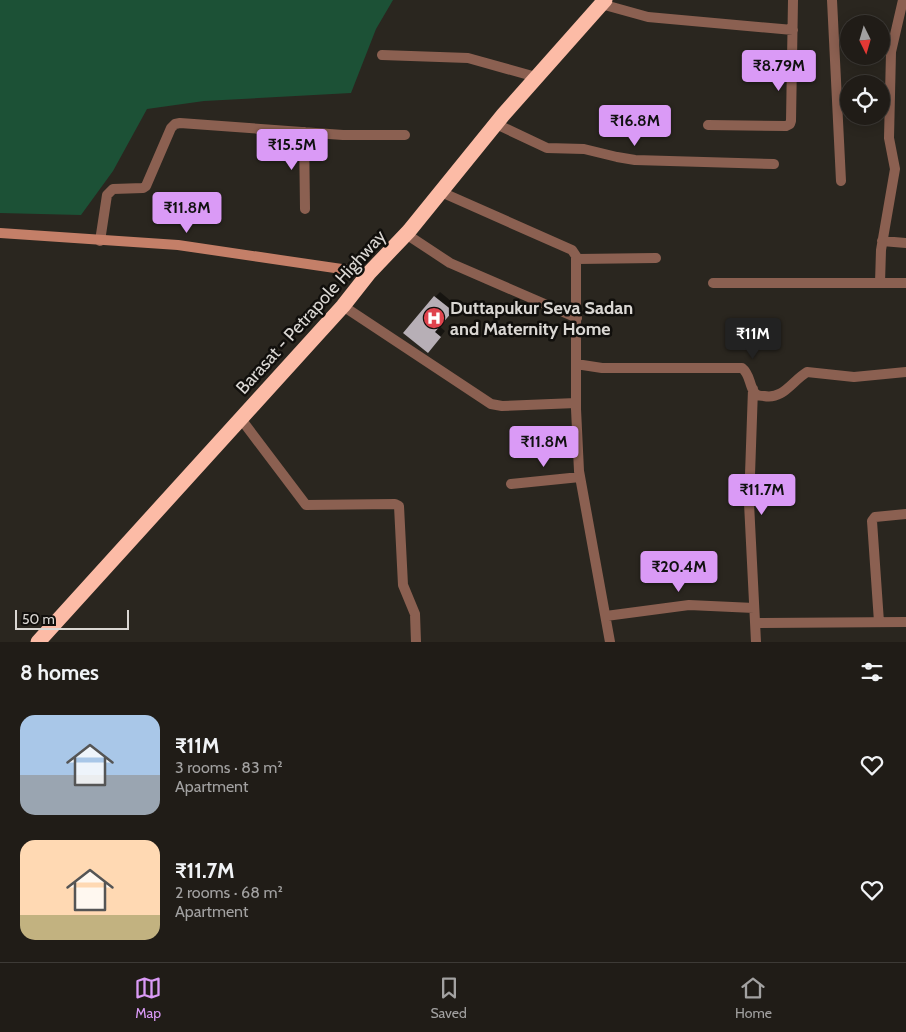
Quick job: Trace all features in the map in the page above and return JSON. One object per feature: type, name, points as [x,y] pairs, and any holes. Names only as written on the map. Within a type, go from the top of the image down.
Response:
[{"type":"highway","name":"Barasat - Petrapole Highway","points":[[38,642],[343,306],[369,273],[406,234],[536,77],[603,2]]},
{"type":"street","points":[[708,125],[786,126],[790,124],[793,0]]},
{"type":"street","points":[[832,0],[841,181]]},
{"type":"street","points":[[880,283],[882,241],[895,169],[890,138],[891,52],[903,0]]},
{"type":"street","points":[[603,2],[648,17],[793,30]]},
{"type":"street","points":[[382,55],[468,58],[536,77]]},
{"type":"street","points":[[100,241],[109,191],[113,189],[143,188],[146,186],[171,128],[175,124],[342,136],[405,135]]},
{"type":"street","points":[[496,124],[547,148],[584,149],[635,160],[774,164]]},
{"type":"street","points":[[304,132],[306,209]]},
{"type":"street","points":[[441,192],[572,250],[577,260],[576,403],[580,477],[610,642]]},
{"type":"street","points":[[0,233],[178,245],[369,273]]},
{"type":"street","points":[[406,234],[450,263],[577,318]]},
{"type":"street","points":[[882,241],[906,243]]},
{"type":"street","points":[[577,260],[656,258]]},
{"type":"street","points":[[713,283],[906,283]]},
{"type":"street","points":[[343,306],[491,404],[502,406],[576,403]]},
{"type":"street","points":[[576,364],[602,368],[735,367],[745,370],[757,395],[775,396],[782,393],[809,371],[852,377],[906,372]]},
{"type":"street","points":[[753,389],[749,503],[756,642]]},
{"type":"street","points":[[241,419],[306,505],[395,504],[399,506],[403,585],[414,614],[416,642]]},
{"type":"street","points":[[511,484],[580,477]]},
{"type":"street","points":[[879,622],[872,521],[875,517],[906,514]]},
{"type":"street","points":[[606,616],[689,605],[754,608]]},
{"type":"street","points":[[755,623],[906,622]]},
{"type":"green space","points":[[0,0],[393,0],[376,29],[351,93],[204,101],[147,109],[113,171],[81,215],[0,213]]},
{"type":"building","points":[[434,296],[453,311],[435,332],[441,337],[428,353],[403,333]]},
{"type":"place","name":"Duttapukur Seva Sadan and Maternity Home","points":[[434,318]]}]
